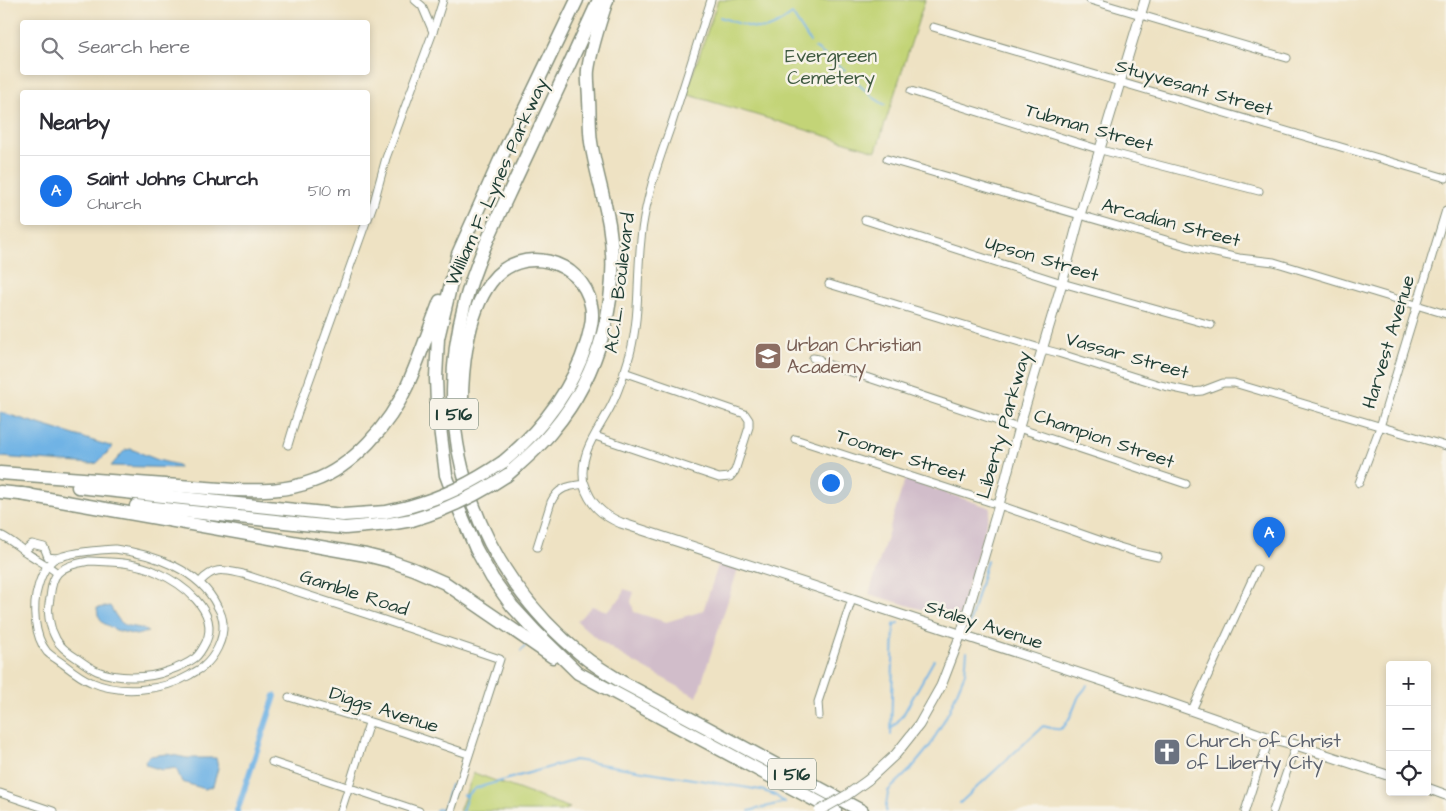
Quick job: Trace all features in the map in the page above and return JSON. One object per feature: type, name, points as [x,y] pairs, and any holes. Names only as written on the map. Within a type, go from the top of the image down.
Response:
[{"type":"highway","name":"William F. Lynes Parkway","points":[[577,0],[500,160],[458,254],[438,338],[437,404],[446,475],[476,549],[492,578],[512,606],[578,673],[835,811]]},
{"type":"highway","name":"William F. Lynes Parkway","points":[[599,0],[490,236],[470,284],[457,339],[454,376],[454,409],[463,476],[488,538],[507,572],[535,611],[585,658],[645,695],[862,811]]},
{"type":"highway","points":[[0,492],[324,526],[367,527],[412,520],[438,512],[470,498],[507,475],[553,430],[577,397],[596,358],[608,315],[611,280],[611,238],[591,142],[588,70],[607,0]]},
{"type":"highway","points":[[0,473],[266,491],[294,487],[315,481],[339,468],[355,455],[371,440],[388,418],[407,387],[458,254]]},
{"type":"highway","points":[[0,479],[322,514],[386,512],[447,495],[472,482],[503,462],[530,438],[566,390],[576,372],[592,324],[589,296],[573,273],[564,267],[546,260],[516,263],[498,274],[480,300],[469,333],[462,384],[462,419],[471,471],[483,508],[510,562],[544,609],[562,627],[577,641],[608,664],[722,736]]},
{"type":"highway","points":[[21,494],[366,555],[390,561],[445,583],[578,673]]},
{"type":"street","points":[[415,0],[422,6],[432,32]]},
{"type":"street","points":[[370,213],[386,158],[443,0]]},
{"type":"street","name":"A.C.L. Boulevard","points":[[584,484],[582,472],[587,448],[613,403],[632,344],[636,318],[640,244],[645,213],[656,170],[711,0]]},
{"type":"street","points":[[1090,0],[1287,58]]},
{"type":"street","name":"Liberty Parkway","points":[[819,811],[868,780],[896,754],[919,725],[941,686],[961,634],[1080,215],[1145,0]]},
{"type":"street","name":"Stuyvesant Street","points":[[933,27],[1446,178]]},
{"type":"street","name":"Tubman Street","points":[[912,91],[1101,150],[1259,191]]},
{"type":"street","name":"Arcadian Street","points":[[887,159],[1225,256],[1274,262],[1446,314]]},
{"type":"street","name":"Harvest Avenue","points":[[1360,483],[1380,427],[1446,210]]},
{"type":"street","name":"Upson Street","points":[[865,220],[1062,283],[1211,325]]},
{"type":"street","points":[[288,446],[297,415],[366,225]]},
{"type":"street","name":"Vassar Street","points":[[829,284],[1160,385],[1192,392],[1202,391],[1223,382],[1234,382],[1446,446]]},
{"type":"street","name":"Champion Street","points":[[813,358],[1186,484]]},
{"type":"street","points":[[595,436],[720,478],[730,476],[735,471],[749,427],[749,420],[745,414],[624,372]]},
{"type":"street","name":"Toomer Street","points":[[795,439],[998,505],[1110,544],[1158,557]]},
{"type":"street","points":[[537,547],[551,502],[556,493],[564,488],[584,484]]},
{"type":"street","name":"Staley Avenue","points":[[584,484],[588,496],[595,506],[613,520],[1386,775]]},
{"type":"street","points":[[0,535],[6,537],[57,573]]},
{"type":"street","points":[[24,551],[32,544],[38,545],[44,547],[48,557],[56,558],[83,551],[116,549],[136,552],[169,564],[186,573],[200,582],[212,595],[218,606],[223,623],[220,641],[214,655],[203,667],[185,678],[162,687],[140,690],[115,688],[91,682],[68,668],[47,652],[36,630],[36,593],[40,578],[48,565],[56,558]]},
{"type":"street","points":[[134,565],[136,552]]},
{"type":"street","points":[[89,561],[134,565],[156,572],[179,584],[204,611],[208,636],[202,649],[196,657],[162,674],[128,677],[97,671],[70,654],[56,640],[50,623],[48,606],[52,585],[57,573],[72,565],[89,561]]},
{"type":"street","points":[[1192,710],[1257,569]]},
{"type":"street","name":"Gamble Road","points":[[200,582],[208,574],[222,570],[243,574],[500,659],[468,754]]},
{"type":"street","points":[[819,716],[818,702],[852,599]]},
{"type":"street","points":[[204,611],[218,606]]},
{"type":"street","name":"Diggs Avenue","points":[[289,697],[468,754]]},
{"type":"street","points":[[341,811],[369,723]]},
{"type":"street","points":[[1246,811],[1270,738]]},
{"type":"street","points":[[1273,811],[1296,744]]},
{"type":"street","points":[[450,811],[468,754]]},
{"type":"street","points":[[272,762],[419,811]]},
{"type":"street","points":[[1431,789],[1446,794]]},
{"type":"street","points":[[0,793],[52,811]]},
{"type":"shaded area","points":[[905,479],[991,508],[958,620],[869,594]]},
{"type":"shaded area","points":[[716,562],[738,569],[697,697],[623,656],[596,638],[577,621],[592,606],[607,611],[621,598],[624,589],[634,592],[631,601],[634,612],[666,622],[703,611],[718,566],[715,565]]},
{"type":"green space","name":"Evergreen Cemetery","points":[[718,0],[925,0],[876,151],[686,94]]},
{"type":"green space","points":[[474,773],[570,808],[561,811],[459,811]]},
{"type":"water","points":[[0,412],[113,447],[97,463],[92,464],[0,457]]},
{"type":"water","points":[[131,449],[158,460],[178,465],[179,468],[111,466],[125,450]]},
{"type":"water","points":[[110,606],[122,623],[142,628],[148,632],[136,635],[116,630],[103,623],[98,615],[97,608]]},
{"type":"water","points":[[167,754],[187,758],[216,758],[218,768],[213,786],[205,789],[182,782],[176,768],[162,770],[146,765],[145,761],[149,756]]},
{"type":"waterway","points":[[720,17],[763,29],[775,26],[792,14],[810,42]]},
{"type":"waterway","points":[[815,48],[845,70]]},
{"type":"waterway","points":[[849,76],[885,105]]},
{"type":"waterway","points":[[969,625],[987,560]]},
{"type":"waterway","points":[[891,735],[894,624],[899,623]]},
{"type":"waterway","points":[[521,651],[525,646]]},
{"type":"waterway","points":[[886,811],[888,791],[911,769],[930,746],[949,711],[965,673],[967,652]]},
{"type":"waterway","points":[[892,728],[903,715],[934,660]]},
{"type":"waterway","points":[[960,803],[1043,726],[1056,729],[1063,727],[1087,685]]},
{"type":"waterway","points":[[237,811],[275,696]]},
{"type":"waterway","points":[[463,795],[467,796],[476,788],[575,760],[761,790],[775,795],[785,802]]},
{"type":"waterway","points":[[443,809],[451,785]]},
{"type":"waterway","points":[[462,811],[467,797]]},
{"type":"waterway","points":[[749,811],[785,802]]},
{"type":"waterway","points":[[436,810],[443,808]]},
{"type":"place","name":"Urban Christian Academy","points":[[768,356]]},
{"type":"place","name":"Saint Johns Church","points":[[1269,558]]},
{"type":"place","name":"Church of Christ of Liberty City","points":[[1167,752]]}]
